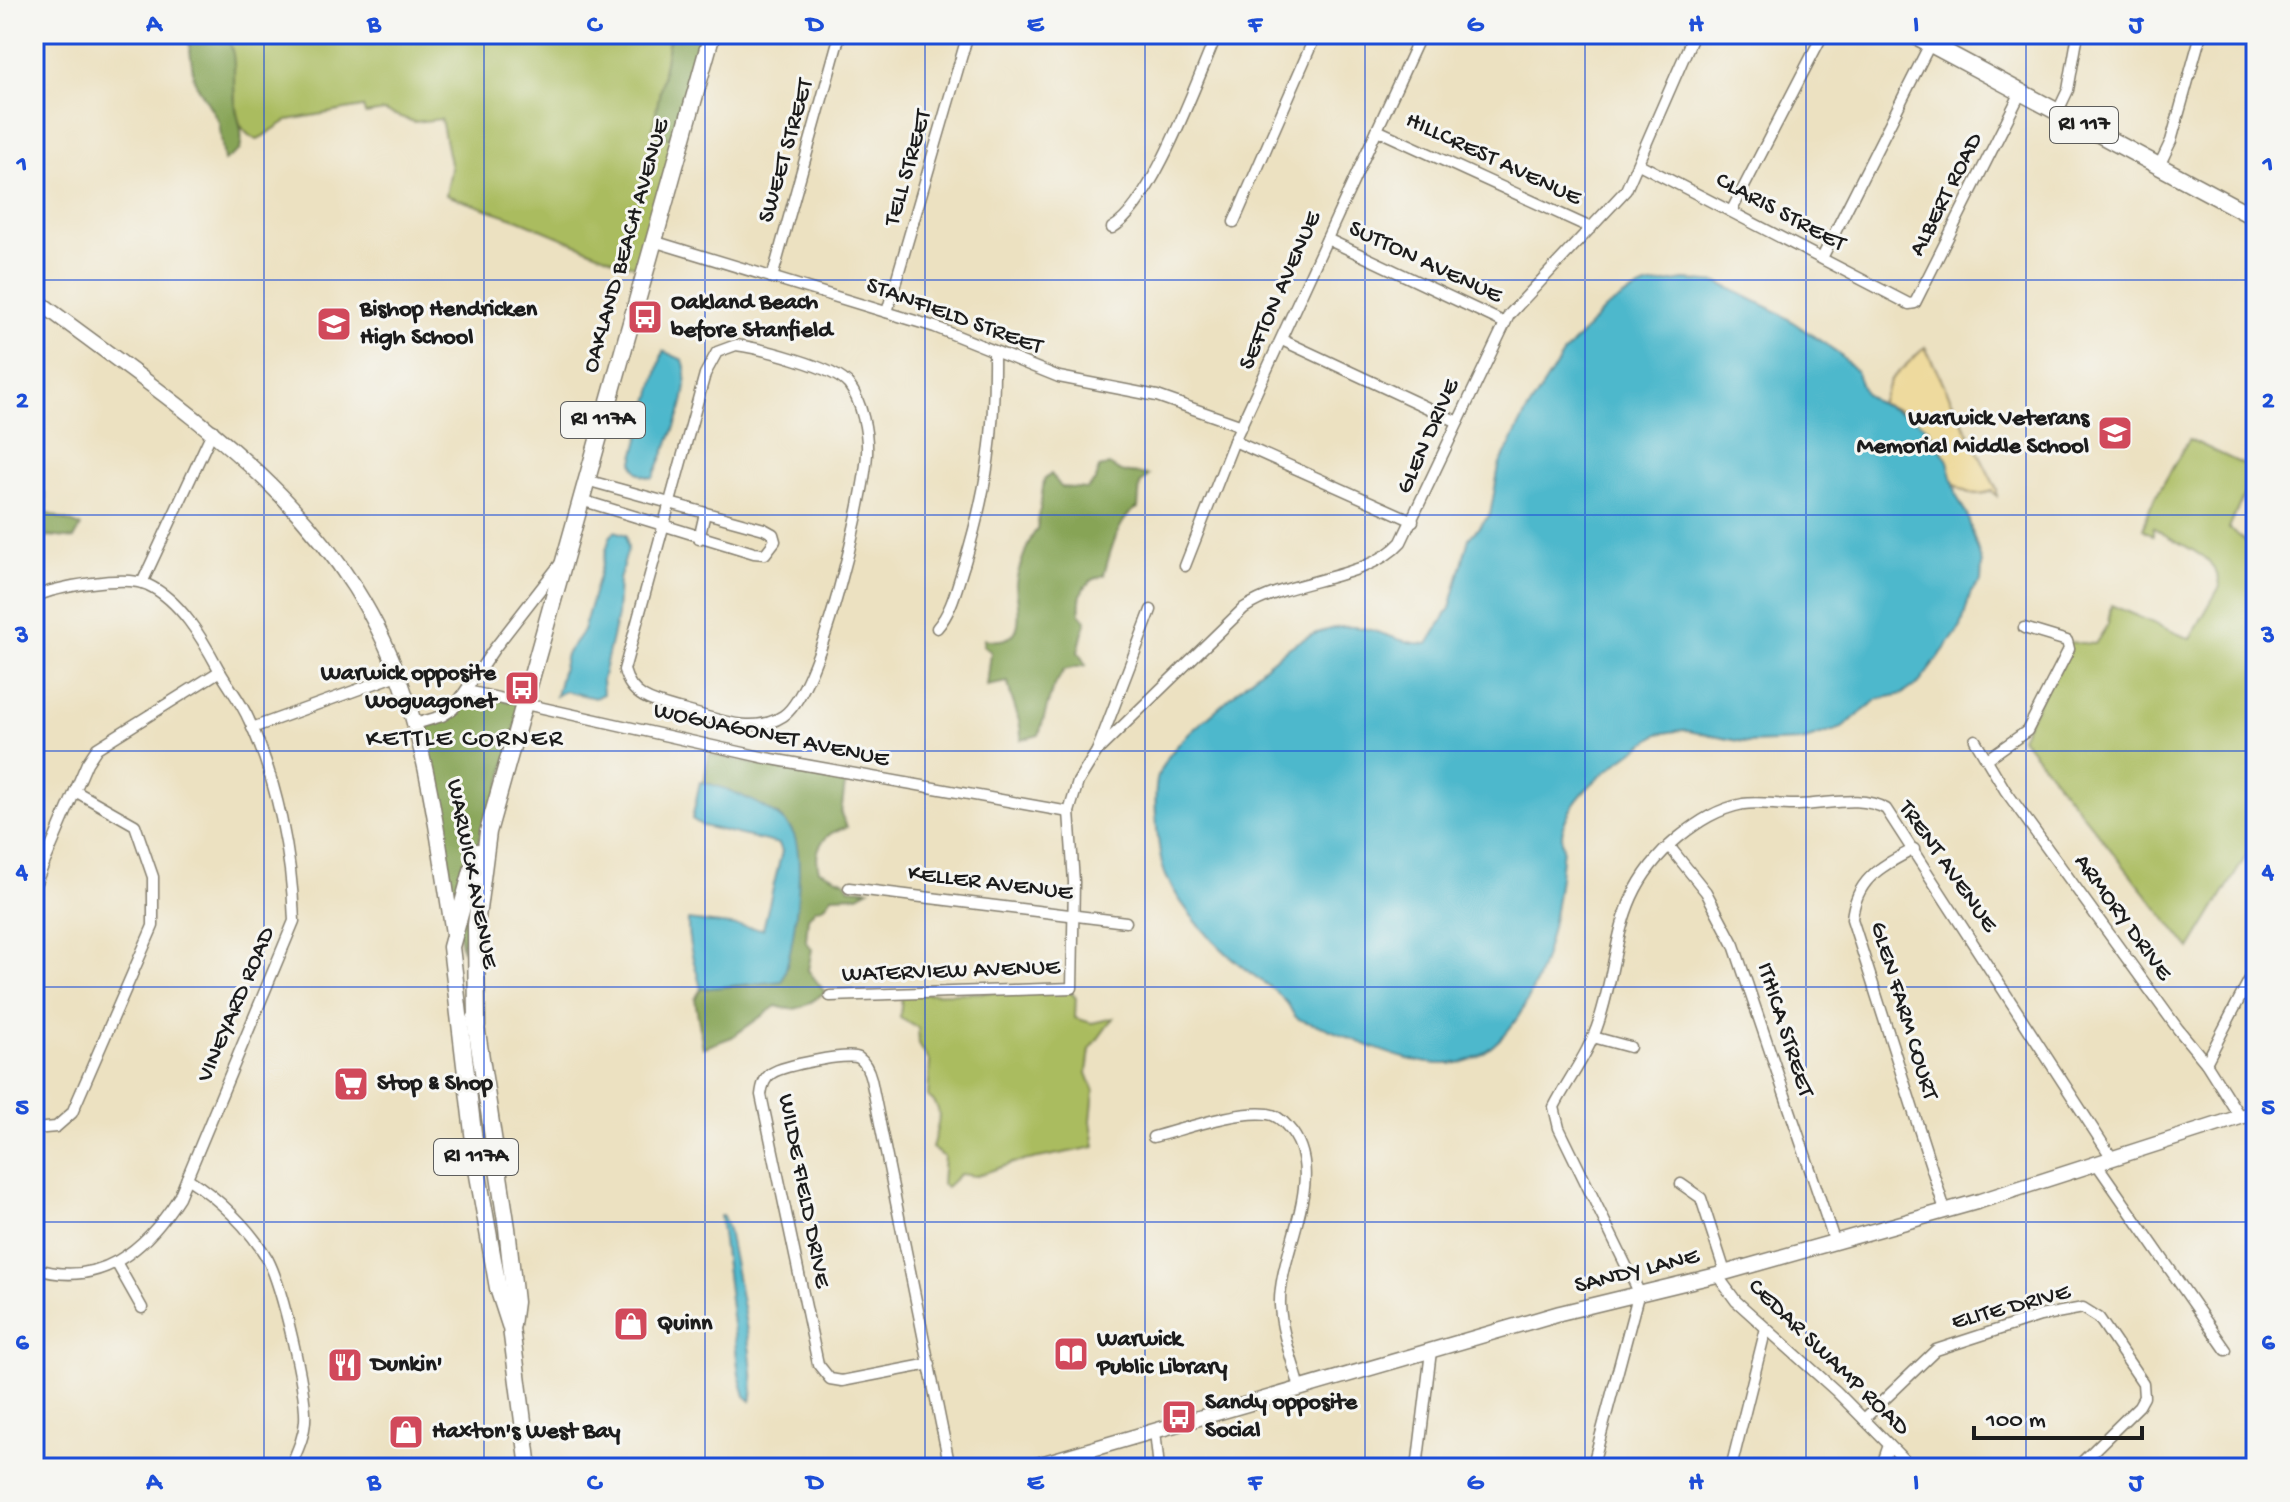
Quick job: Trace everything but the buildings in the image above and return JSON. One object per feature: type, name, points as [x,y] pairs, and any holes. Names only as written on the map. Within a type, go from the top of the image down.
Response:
[{"type":"main road","name":"OAKLAND BEACH AVENUE","points":[[477,1026],[476,925],[488,832],[712,34]]},
{"type":"main road","name":"RI 117","points":[[1912,34],[2256,218]]},
{"type":"main road","name":"WARWICK AVENUE","points":[[34,298],[213,430],[311,525],[364,605],[398,675],[415,724],[430,792],[452,940],[480,1186],[498,1288],[511,1328],[529,1468]]},
{"type":"main road","name":"OAKLAND BEACH AVENUE","points":[[452,940],[474,860],[496,806]]},
{"type":"main road","name":"WARWICK AVENUE","points":[[452,940],[461,947],[477,1026],[507,1228],[515,1302],[511,1328]]},
{"type":"main road","name":"SANDY LANE","points":[[1027,1468],[1639,1292],[1721,1274],[1945,1210],[2256,1112]]},
{"type":"street","name":"SWEET STREET","points":[[772,278],[840,34]]},
{"type":"street","name":"TELL STREET","points":[[887,312],[968,34]]},
{"type":"street","points":[[1112,228],[1126,220],[1151,180],[1217,34]]},
{"type":"street","points":[[1234,222],[1316,34]]},
{"type":"street","name":"SEFTON AVENUE","points":[[1185,566],[1234,441],[1421,34]]},
{"type":"street","name":"GLEN DRIVE","points":[[1097,751],[1244,608],[1269,593],[1383,558],[1401,542],[1505,323],[1521,299],[1626,190],[1694,34]]},
{"type":"street","points":[[1732,210],[1823,34]]},
{"type":"street","points":[[2058,111],[2068,90],[2078,34]]},
{"type":"street","points":[[2159,166],[2171,141],[2201,34]]},
{"type":"street","points":[[1822,258],[1930,44]]},
{"type":"street","name":"ALBERT ROAD","points":[[1900,301],[1915,303],[2021,92]]},
{"type":"street","name":"HILLCREST AVENUE","points":[[1377,130],[1591,228]]},
{"type":"street","name":"CLARIS STREET","points":[[1639,164],[1732,210],[1900,301]]},
{"type":"street","name":"SUTTON AVENUE","points":[[1327,239],[1505,323]]},
{"type":"street","name":"STANFIELD STREET","points":[[653,241],[887,312],[1059,377],[1157,396],[1242,426]]},
{"type":"street","points":[[1282,340],[1458,422]]},
{"type":"street","points":[[736,345],[772,353],[831,371],[851,388],[864,426],[865,475],[821,649],[807,686],[785,715],[760,724],[733,724],[650,701],[629,685],[624,670],[626,651],[666,504],[705,374],[717,352],[736,345]]},
{"type":"street","points":[[937,628],[954,595],[988,479],[994,426],[994,351]]},
{"type":"street","points":[[34,597],[107,582],[142,583],[213,430]]},
{"type":"street","points":[[1234,441],[1413,521]]},
{"type":"street","points":[[581,500],[699,539],[765,554],[775,541],[773,534],[764,529],[586,480]]},
{"type":"street","points":[[699,539],[705,513]]},
{"type":"street","name":"OAKLAND BEACH AVENUE","points":[[415,724],[442,716],[467,691],[494,649],[561,564]]},
{"type":"street","name":"VINEYARD ROAD","points":[[34,1268],[74,1276],[116,1262],[156,1230],[179,1197],[287,945],[294,921],[292,885],[273,793],[252,728],[220,671],[180,611],[142,583]]},
{"type":"street","points":[[1075,914],[1069,812],[1078,782],[1097,751],[1151,610]]},
{"type":"street","points":[[1987,759],[2027,731],[2069,649],[2067,641],[2024,628]]},
{"type":"street","points":[[34,887],[91,755],[105,740],[220,671]]},
{"type":"street","points":[[252,728],[398,675]]},
{"type":"street","name":"WOGUAGONET AVENUE","points":[[467,691],[766,758],[1069,812]]},
{"type":"street","name":"ARMORY DRIVE","points":[[1975,740],[2005,790],[2206,1063],[2240,1117]]},
{"type":"street","points":[[34,1129],[56,1127],[72,1113],[144,950],[155,918],[153,877],[135,825],[75,791]]},
{"type":"street","name":"TRENT AVENUE","points":[[1639,1292],[1555,1114],[1559,1097],[1593,1037],[1630,897],[1644,872],[1669,846],[1710,815],[1745,804],[1814,805],[1864,800],[1886,809],[2112,1158]]},
{"type":"street","name":"ITHICA STREET","points":[[1669,846],[1706,892],[1734,945],[1834,1240]]},
{"type":"street","name":"GLEN FARM COURT","points":[[1914,849],[1867,878],[1856,895],[1852,919],[1945,1210]]},
{"type":"street","name":"KELLER AVENUE","points":[[849,888],[1126,922]]},
{"type":"street","name":"WATERVIEW AVENUE","points":[[830,996],[1072,988],[1075,914]]},
{"type":"street","points":[[2206,1063],[2256,967]]},
{"type":"street","points":[[1593,1037],[1630,1047]]},
{"type":"street","name":"WILDE FIELD DRIVE","points":[[930,1364],[842,1381],[830,1379],[818,1364],[761,1095],[763,1085],[775,1071],[845,1056],[860,1058],[867,1066],[930,1364],[950,1468]]},
{"type":"street","points":[[1153,1137],[1248,1115],[1268,1114],[1283,1122],[1294,1134],[1302,1161],[1302,1199],[1282,1279],[1280,1306],[1300,1388]]},
{"type":"street","points":[[2096,1163],[2226,1350]]},
{"type":"street","points":[[187,1178],[213,1196],[271,1265],[304,1406],[302,1436],[290,1468]]},
{"type":"street","points":[[1681,1184],[1701,1198],[1721,1274]]},
{"type":"street","points":[[116,1262],[142,1308]]},
{"type":"street","name":"CEDAR SWAMP ROAD","points":[[1721,1274],[1736,1301],[1864,1419],[1912,1468]]},
{"type":"street","points":[[1592,1468],[1639,1292]]},
{"type":"street","name":"ELITE DRIVE","points":[[1864,1419],[1936,1350],[2040,1316],[2083,1308],[2099,1318],[2143,1383],[2145,1393],[2139,1406],[2076,1468]]},
{"type":"street","points":[[1731,1468],[1766,1328]]},
{"type":"street","points":[[1417,1468],[1431,1351]]},
{"type":"street","points":[[1155,1431],[1159,1468]]},
{"type":"street","points":[[1881,1468],[1889,1445]]},
{"type":"green space","points":[[184,34],[225,34],[232,50],[241,144],[240,150],[224,161],[219,122],[194,80],[189,42]]},
{"type":"green space","points":[[225,34],[670,34],[652,135],[680,140],[644,268],[622,263],[519,220],[446,195],[451,169],[441,119],[414,122],[384,111],[365,114],[363,107],[288,120],[257,140],[246,132],[239,121],[235,107],[231,47]]},
{"type":"green space","points":[[670,34],[711,34],[680,140],[652,135]]},
{"type":"green space","points":[[2189,439],[2255,470],[2229,528],[2247,542],[2256,530],[2256,850],[2251,848],[2190,949],[2021,737],[2068,642],[2095,644],[2108,624],[2111,605],[2190,639],[2220,586],[2218,575],[2204,558],[2153,527],[2153,535],[2143,529],[2150,507]]},
{"type":"green space","points":[[1109,465],[1121,472],[1149,475],[1140,484],[1138,508],[1125,519],[1116,537],[1104,575],[1087,584],[1081,594],[1080,614],[1086,620],[1078,652],[1086,665],[1064,670],[1052,690],[1039,735],[1021,740],[1008,682],[987,686],[991,652],[983,645],[984,639],[1008,638],[1017,626],[1016,581],[1037,530],[1044,480],[1051,474],[1061,487],[1087,489],[1095,481],[1099,468]]},
{"type":"green space","points":[[34,490],[45,494],[47,513],[81,526],[74,539],[49,536],[34,541]]},
{"type":"green space","points":[[464,694],[522,703],[484,846],[462,951],[420,729],[441,720]]},
{"type":"green space","points":[[709,754],[845,784],[841,814],[847,827],[822,842],[817,862],[819,870],[845,881],[849,888],[869,889],[858,895],[832,896],[825,906],[815,909],[808,918],[806,941],[812,949],[808,970],[825,992],[802,1007],[790,1009],[776,1006],[732,1037],[703,1048],[695,999],[701,989],[782,981],[795,920],[796,895],[794,848],[788,829],[778,815],[704,782]]},
{"type":"green space","points":[[1070,991],[1076,998],[1075,1018],[1092,1023],[1113,1018],[1090,1050],[1087,1073],[1094,1091],[1091,1121],[1095,1147],[1013,1163],[976,1176],[960,1174],[946,1187],[942,1184],[944,1157],[932,1148],[939,1113],[928,1097],[930,1062],[919,1045],[918,1028],[900,1018],[902,994]]},
{"type":"sand","points":[[1925,347],[1997,490],[1997,496],[1992,491],[1977,494],[1965,491],[1955,484],[1946,474],[1915,419],[1880,403],[1891,379]]},
{"type":"water","points":[[1685,280],[1719,283],[1778,312],[1837,352],[1856,371],[1865,394],[1917,420],[1929,430],[1948,461],[1957,497],[1967,515],[1982,564],[1981,582],[1971,592],[1961,627],[1920,682],[1903,694],[1878,699],[1842,728],[1802,741],[1748,743],[1683,730],[1658,734],[1594,782],[1569,813],[1563,830],[1550,935],[1531,993],[1517,1019],[1498,1041],[1476,1057],[1459,1063],[1421,1062],[1379,1050],[1300,1020],[1278,994],[1211,939],[1182,904],[1167,878],[1161,858],[1156,812],[1156,785],[1163,765],[1188,735],[1261,669],[1287,649],[1315,634],[1330,629],[1357,627],[1428,644],[1450,608],[1469,538],[1490,515],[1499,466],[1525,415],[1564,353],[1604,310],[1628,294],[1646,286]]},
{"type":"water","points":[[663,351],[683,360],[686,389],[678,420],[653,478],[639,474],[633,461]]},
{"type":"water","points":[[615,531],[626,535],[628,549],[619,580],[617,616],[602,680],[603,694],[595,698],[565,691],[556,696],[566,654],[583,631],[610,537]]},
{"type":"water","points":[[700,782],[738,794],[767,809],[779,817],[794,835],[799,866],[797,908],[782,981],[701,989],[690,947],[688,920],[763,929],[782,851],[779,844],[703,826],[692,819]]},
{"type":"water","points":[[720,1216],[723,1216],[728,1230],[745,1318],[752,1367],[751,1401],[745,1396],[739,1375]]},
{"type":"place","name":"Oakland Beach before Stanfield","points":[[645,317]]},
{"type":"place","name":"Bishop Hendricken High School","points":[[334,324]]},
{"type":"place","name":"Warwick Veterans Memorial Middle School","points":[[2115,433]]},
{"type":"place","name":"Warwick opposite Woguagonet","points":[[522,688]]},
{"type":"place","name":"Stop & Shop","points":[[351,1084]]},
{"type":"place","name":"Quinn","points":[[631,1324]]},
{"type":"place","name":"Warwick Public Library","points":[[1071,1354]]},
{"type":"place","name":"Dunkin'","points":[[345,1365]]},
{"type":"place","name":"Sandy opposite Social","points":[[1179,1417]]},
{"type":"place","name":"Haxton's West Bay","points":[[406,1432]]},
{"type":"district","name":"KETTLE CORNER","points":[[465,740]]}]
